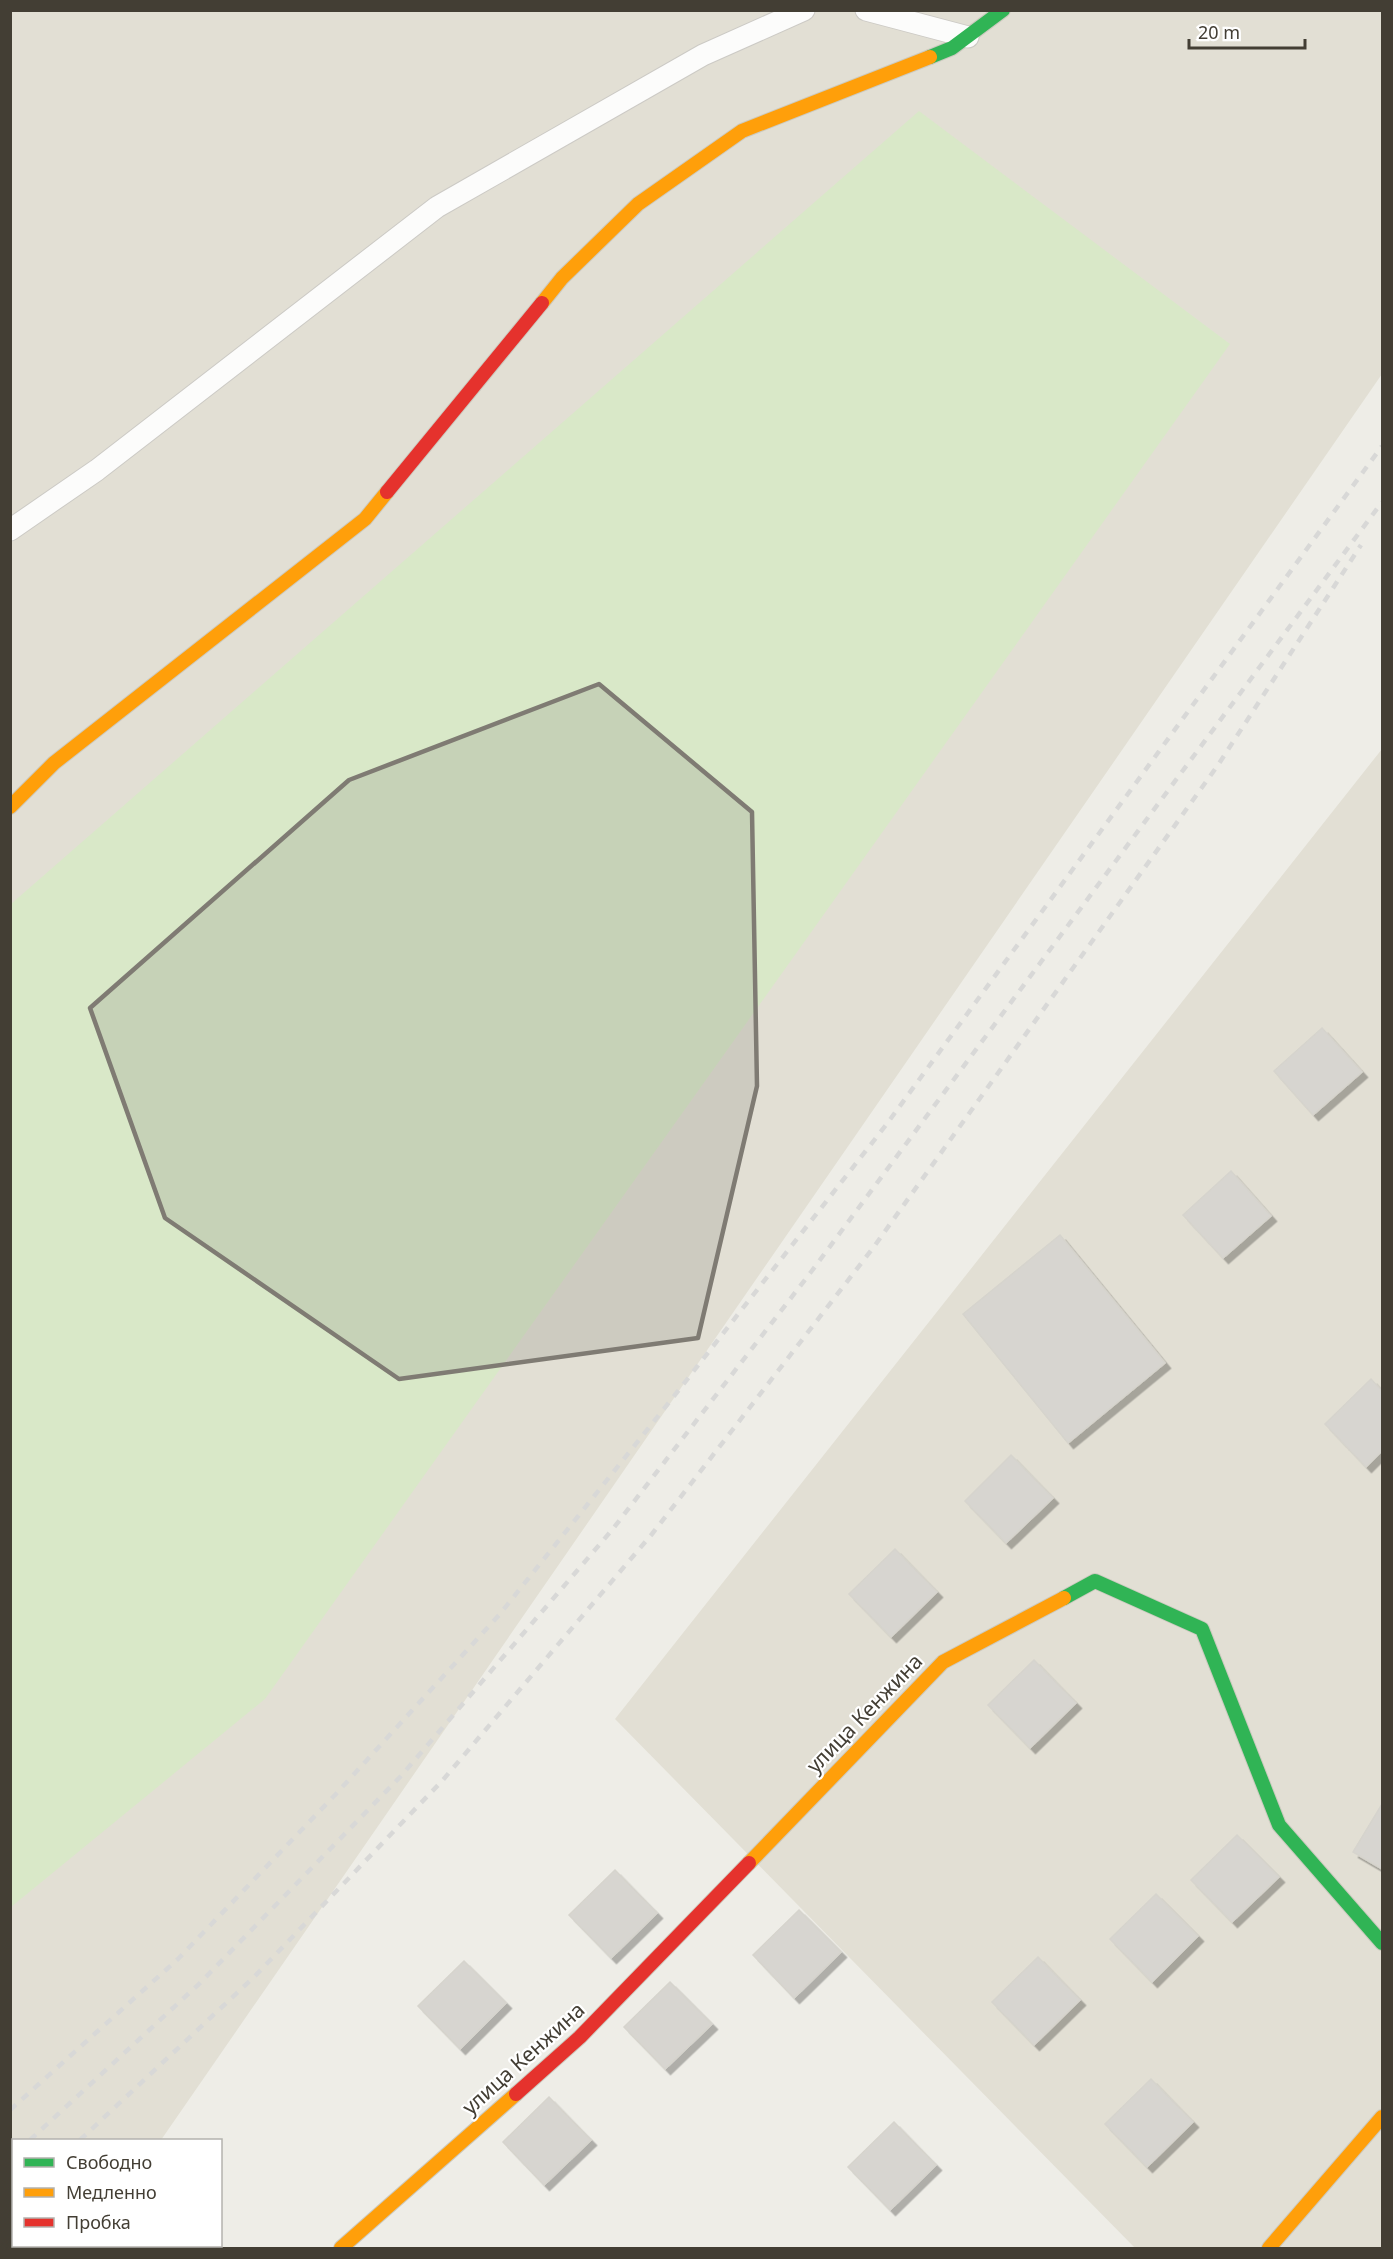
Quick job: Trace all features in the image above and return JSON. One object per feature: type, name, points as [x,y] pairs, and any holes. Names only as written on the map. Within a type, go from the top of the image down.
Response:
[{"type":"street","points":[[10,807],[54,763],[365,519],[562,278],[638,204],[742,131],[952,48],[1003,10]]},
{"type":"street","name":"улица Кенжина","points":[[341,2248],[580,2037],[943,1662],[1095,1581],[1202,1629],[1280,1825],[1383,1943]]},
{"type":"street","points":[[1269,2248],[1383,2117]]},
{"type":"lane","points":[[10,530],[97,470],[437,207],[703,55],[804,10]]},
{"type":"lane","points":[[866,10],[968,37]]},
{"type":"highlighted area","points":[[599,684],[752,812],[757,1086],[698,1338],[399,1379],[165,1218],[90,1008],[349,780]]},
{"type":"shaded area","points":[[11,11],[1382,11],[1382,374],[162,2139],[12,2139],[12,2247],[87,2247],[11,2248]]},
{"type":"shaded area","points":[[1382,749],[1382,2248],[1135,2248],[615,1719]]},
{"type":"green space","points":[[919,111],[1230,344],[265,1699],[11,1907],[11,904]]},
{"type":"building","points":[[1322,1028],[1362,1072],[1313,1115],[1274,1071]]},
{"type":"building","points":[[1231,1171],[1271,1216],[1223,1258],[1183,1215]]},
{"type":"building","points":[[1060,1235],[1165,1363],[1068,1443],[963,1314]]},
{"type":"building","points":[[1371,1379],[1382,1391],[1382,1451],[1366,1467],[1325,1424]]},
{"type":"building","points":[[1011,1455],[1053,1498],[1006,1543],[965,1501]]},
{"type":"building","points":[[895,1549],[937,1592],[891,1637],[849,1594]]},
{"type":"building","points":[[1034,1660],[1076,1703],[1030,1748],[988,1705]]},
{"type":"building","points":[[1382,1804],[1382,1869],[1353,1852]]},
{"type":"building","points":[[1237,1835],[1279,1877],[1232,1922],[1191,1880]]},
{"type":"building","points":[[615,1870],[657,1913],[611,1958],[569,1915]]},
{"type":"building","points":[[1156,1894],[1198,1936],[1152,1982],[1110,1939]]},
{"type":"building","points":[[799,1910],[841,1952],[794,1998],[753,1955]]},
{"type":"building","points":[[1038,1957],[1080,2000],[1034,2045],[992,2002]]},
{"type":"building","points":[[464,1961],[506,2003],[460,2049],[418,2006]]},
{"type":"building","points":[[670,1982],[712,2024],[665,2069],[624,2027]]},
{"type":"building","points":[[1151,2079],[1193,2122],[1147,2167],[1105,2124]]},
{"type":"building","points":[[549,2097],[591,2140],[544,2185],[503,2142]]},
{"type":"building","points":[[894,2122],[936,2165],[890,2210],[848,2167]]},
{"type":"railway","points":[[10,2110],[178,1959],[335,1795],[500,1614],[886,1125],[1382,446]]},
{"type":"railway","points":[[31,2139],[199,1984],[401,1776],[612,1530],[811,1272],[1382,502]]},
{"type":"railway","points":[[81,2139],[254,1977],[442,1781],[652,1534],[873,1248],[1218,765],[1361,545]]},
{"type":"traffic: fast","points":[[930,57],[952,48],[1003,10]]},
{"type":"traffic: fast","points":[[1064,1598],[1095,1581],[1202,1629],[1279,1825],[1382,1943]]},
{"type":"traffic: slow","points":[[542,303],[562,278],[638,204],[742,131],[930,57]]},
{"type":"traffic: slow","points":[[10,807],[54,763],[365,519],[387,492]]},
{"type":"traffic: slow","points":[[749,1863],[943,1662],[1064,1598]]},
{"type":"traffic: slow","points":[[341,2248],[516,2094]]},
{"type":"traffic: slow","points":[[1269,2248],[1382,2117]]},
{"type":"traffic: jam","points":[[387,492],[542,303]]},
{"type":"traffic: jam","points":[[516,2094],[580,2037],[749,1863]]}]
